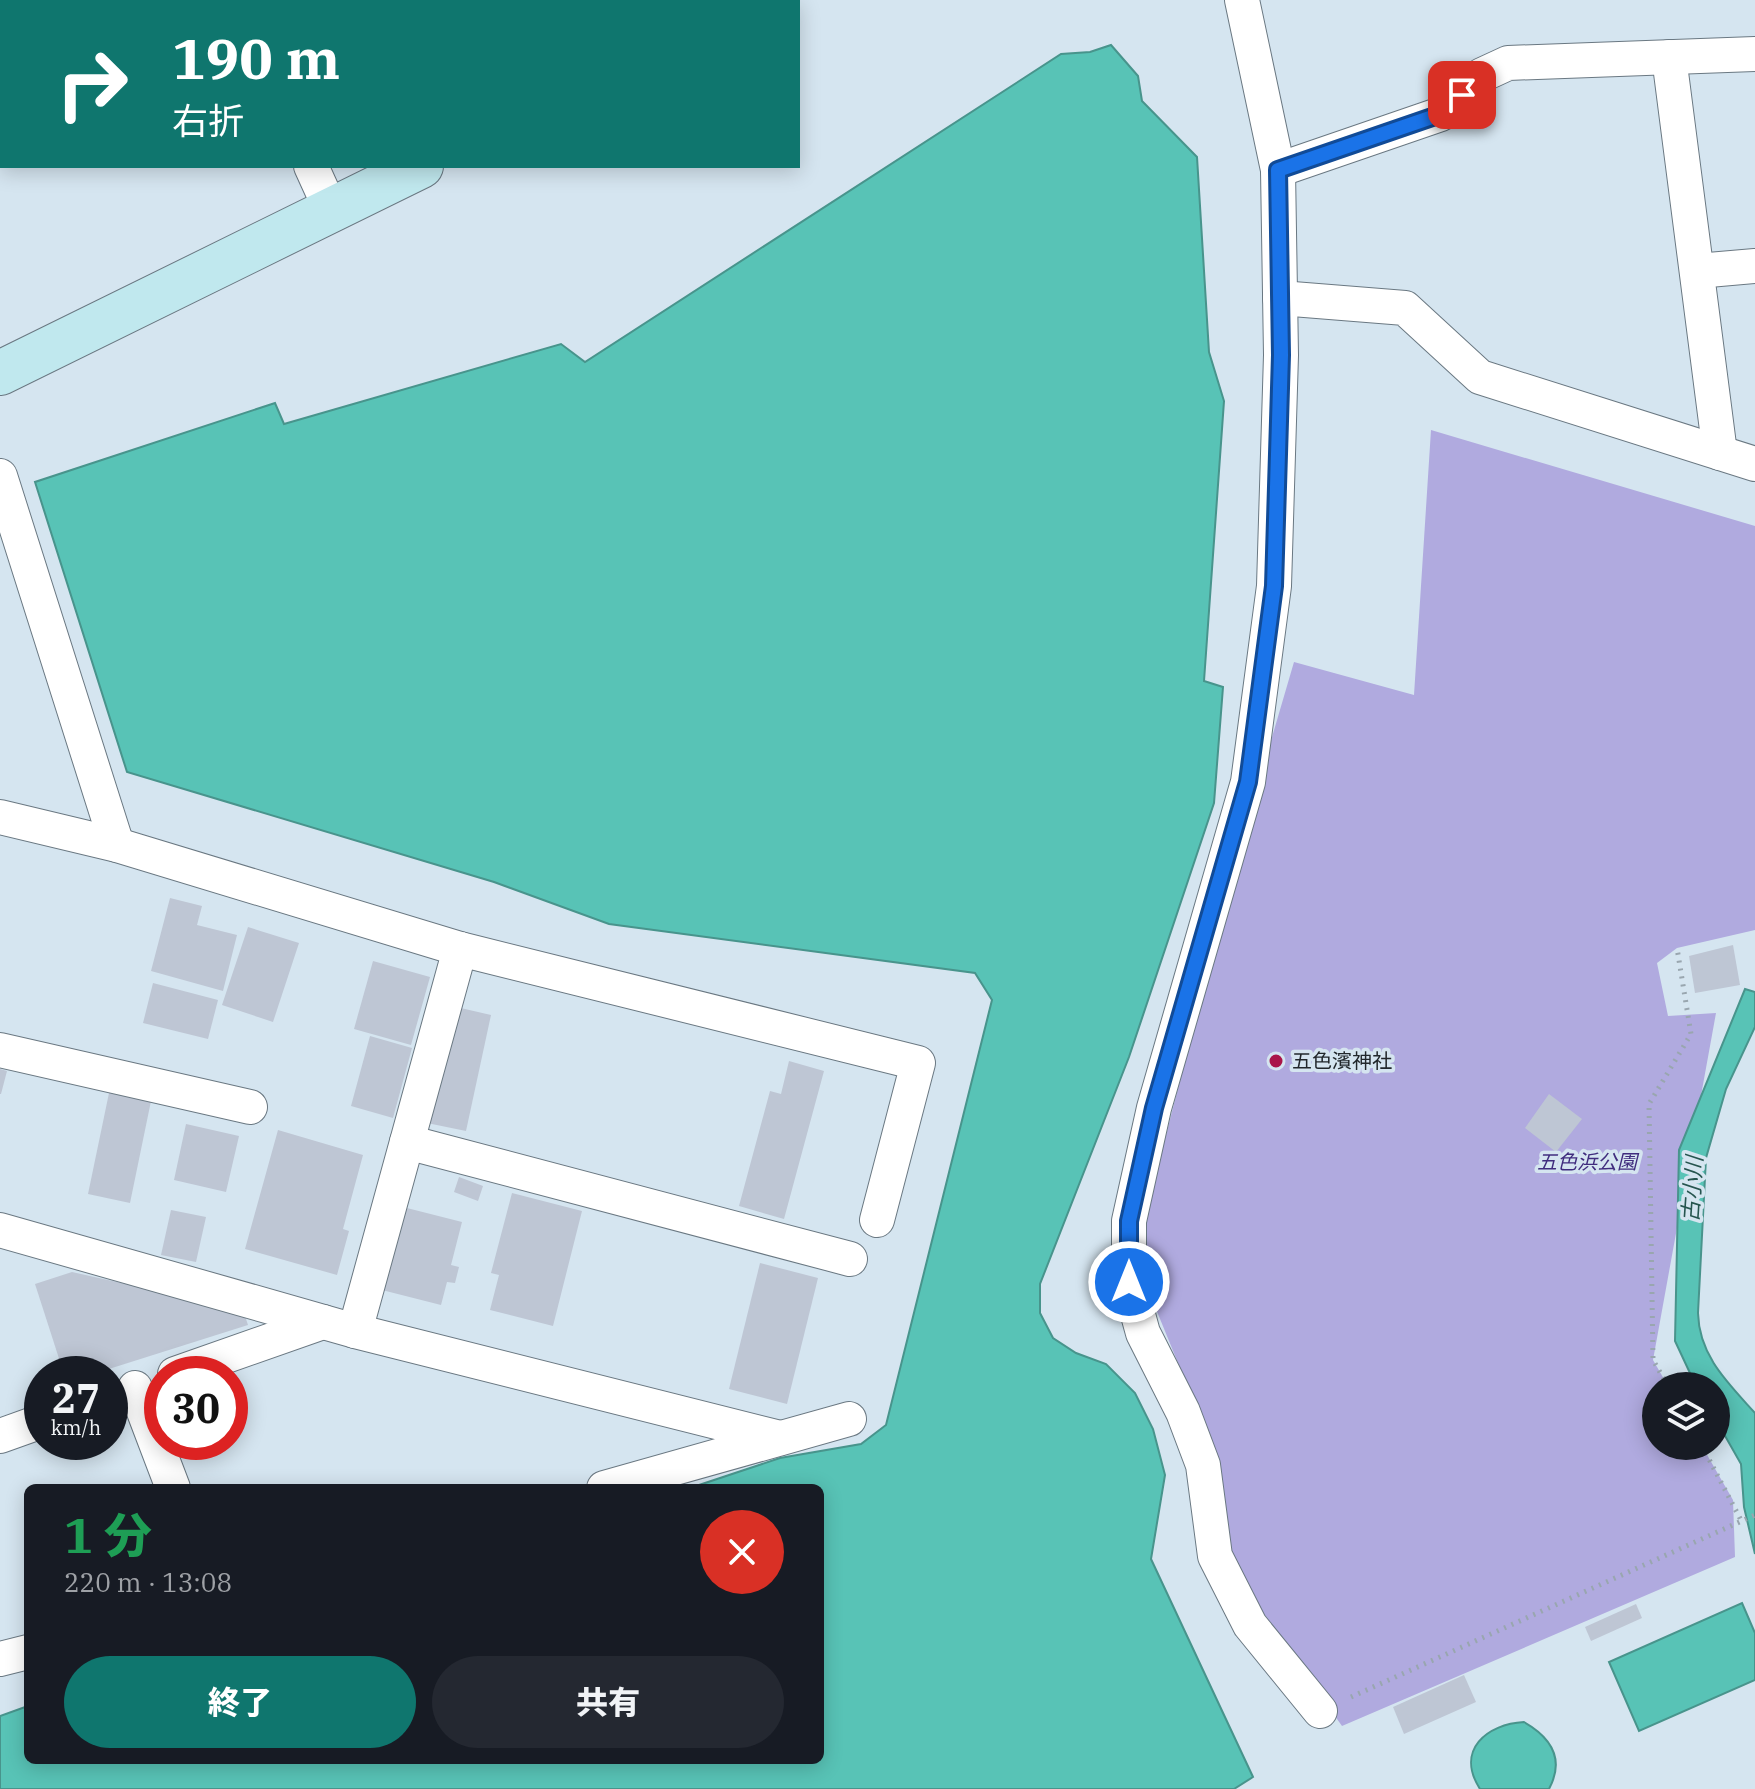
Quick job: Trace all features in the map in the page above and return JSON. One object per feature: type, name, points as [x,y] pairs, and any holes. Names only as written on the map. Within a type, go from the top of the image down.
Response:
[{"type":"street","points":[[1242,0],[1278,170],[1280,298],[1274,586],[1248,782],[1154,1108],[1129,1221],[1129,1282],[1143,1333],[1183,1412],[1203,1465],[1215,1556],[1250,1625],[1320,1711]]},
{"type":"street","points":[[1278,170],[1441,114],[1482,75],[1508,63],[1755,54]]},
{"type":"street","points":[[1669,57],[1720,453]]},
{"type":"street","points":[[312,168],[331,210]]},
{"type":"street","points":[[0,373],[417,168]]},
{"type":"street","points":[[1697,271],[1755,266]]},
{"type":"street","points":[[1280,298],[1405,308],[1480,377],[1755,464]]},
{"type":"street","points":[[0,476],[117,845]]},
{"type":"street","points":[[0,817],[117,845],[460,949],[918,1063],[877,1220]]},
{"type":"street","points":[[355,1331],[460,949]]},
{"type":"street","points":[[0,1050],[250,1107]]},
{"type":"street","points":[[407,1142],[850,1259]]},
{"type":"street","points":[[0,1230],[355,1331],[780,1438]]},
{"type":"street","points":[[226,1356],[323,1322]]},
{"type":"street","points":[[136,1388],[172,1484]]},
{"type":"street","points":[[618,1484],[849,1419]]},
{"type":"street","points":[[0,1436],[24,1427]]},
{"type":"street","points":[[0,1659],[24,1653]]},
{"type":"path","points":[[1660,1372],[1653,1360],[1649,1104],[1691,1034],[1677,948]]},
{"type":"path","points":[[1709,1460],[1742,1522]]},
{"type":"path","points":[[1320,1711],[1755,1515]]},
{"type":"green space","name":"五色浜公園","points":[[1431,430],[1755,526],[1755,930],[1677,948],[1657,963],[1668,1016],[1716,1013],[1653,1360],[1660,1372],[1642,1372],[1642,1460],[1710,1460],[1733,1500],[1735,1557],[1342,1726],[1270,1625],[1232,1556],[1220,1466],[1147,1287],[1146,1213],[1241,843],[1294,662],[1414,695]]},
{"type":"water","points":[[1111,45],[1138,76],[1142,101],[1197,157],[1209,352],[1224,401],[1204,681],[1223,687],[1214,803],[1129,1057],[1040,1284],[1040,1313],[1053,1338],[1076,1353],[1106,1364],[1135,1393],[1153,1429],[1165,1475],[1151,1559],[1253,1777],[1234,1789],[0,1789],[0,1716],[24,1707],[24,1764],[824,1764],[824,1484],[702,1484],[780,1458],[861,1444],[886,1425],[992,1000],[975,973],[609,924],[494,882],[127,772],[35,482],[275,403],[284,424],[561,344],[585,362],[1061,54],[1090,52]]},
{"type":"water","name":"古小川","points":[[1745,989],[1755,992],[1755,1027],[1726,1089],[1706,1158],[1698,1313],[1704,1343],[1720,1372],[1689,1372],[1675,1341],[1679,1150]]},
{"type":"water","points":[[1730,1386],[1755,1413],[1755,1554],[1744,1507],[1741,1464],[1730,1445]]},
{"type":"water","points":[[1742,1603],[1755,1633],[1755,1680],[1639,1731],[1609,1662]]},
{"type":"water","points":[[1524,1722],[1542,1735],[1553,1750],[1556,1768],[1549,1789],[1480,1789],[1473,1775],[1473,1751],[1487,1734],[1510,1724]]},
{"type":"building","points":[[170,898],[202,906],[197,925],[237,935],[223,991],[151,971]]},
{"type":"building","points":[[248,927],[299,943],[273,1022],[222,1005]]},
{"type":"building","points":[[1733,945],[1740,985],[1695,993],[1689,956]]},
{"type":"building","points":[[373,961],[430,977],[411,1045],[354,1029]]},
{"type":"building","points":[[153,983],[218,1000],[208,1039],[143,1023]]},
{"type":"building","points":[[452,1006],[491,1015],[466,1131],[427,1123]]},
{"type":"building","points":[[370,1036],[412,1048],[393,1118],[351,1106]]},
{"type":"building","points":[[789,1061],[824,1071],[784,1219],[739,1206],[770,1091],[781,1094]]},
{"type":"building","points":[[0,1069],[7,1071],[1,1094],[0,1094]]},
{"type":"building","points":[[109,1093],[151,1101],[130,1203],[88,1194]]},
{"type":"building","points":[[1549,1094],[1582,1119],[1556,1152],[1525,1128]]},
{"type":"building","points":[[186,1124],[239,1136],[226,1192],[174,1180]]},
{"type":"building","points":[[278,1130],[363,1155],[343,1229],[349,1231],[337,1275],[245,1249]]},
{"type":"building","points":[[459,1177],[483,1186],[478,1201],[454,1192]]},
{"type":"building","points":[[512,1193],[582,1211],[553,1326],[490,1310],[499,1275],[491,1273]]},
{"type":"building","points":[[399,1206],[462,1222],[451,1265],[459,1267],[455,1283],[447,1282],[441,1305],[378,1289]]},
{"type":"building","points":[[171,1210],[206,1217],[196,1262],[161,1255]]},
{"type":"building","points":[[760,1263],[818,1278],[787,1404],[729,1389]]},
{"type":"building","points":[[72,1272],[243,1310],[248,1325],[128,1363],[128,1356],[58,1356],[35,1284]]},
{"type":"building","points":[[1636,1604],[1642,1618],[1591,1641],[1585,1627]]},
{"type":"building","points":[[1464,1675],[1476,1702],[1404,1734],[1393,1707]]},
{"type":"place","name":"五色濱神社","points":[[1276,1061]]},
{"type":"route","points":[[1129,1282],[1129,1221],[1154,1108],[1248,782],[1274,586],[1281,355],[1278,170],[1441,114],[1462,95]]}]
